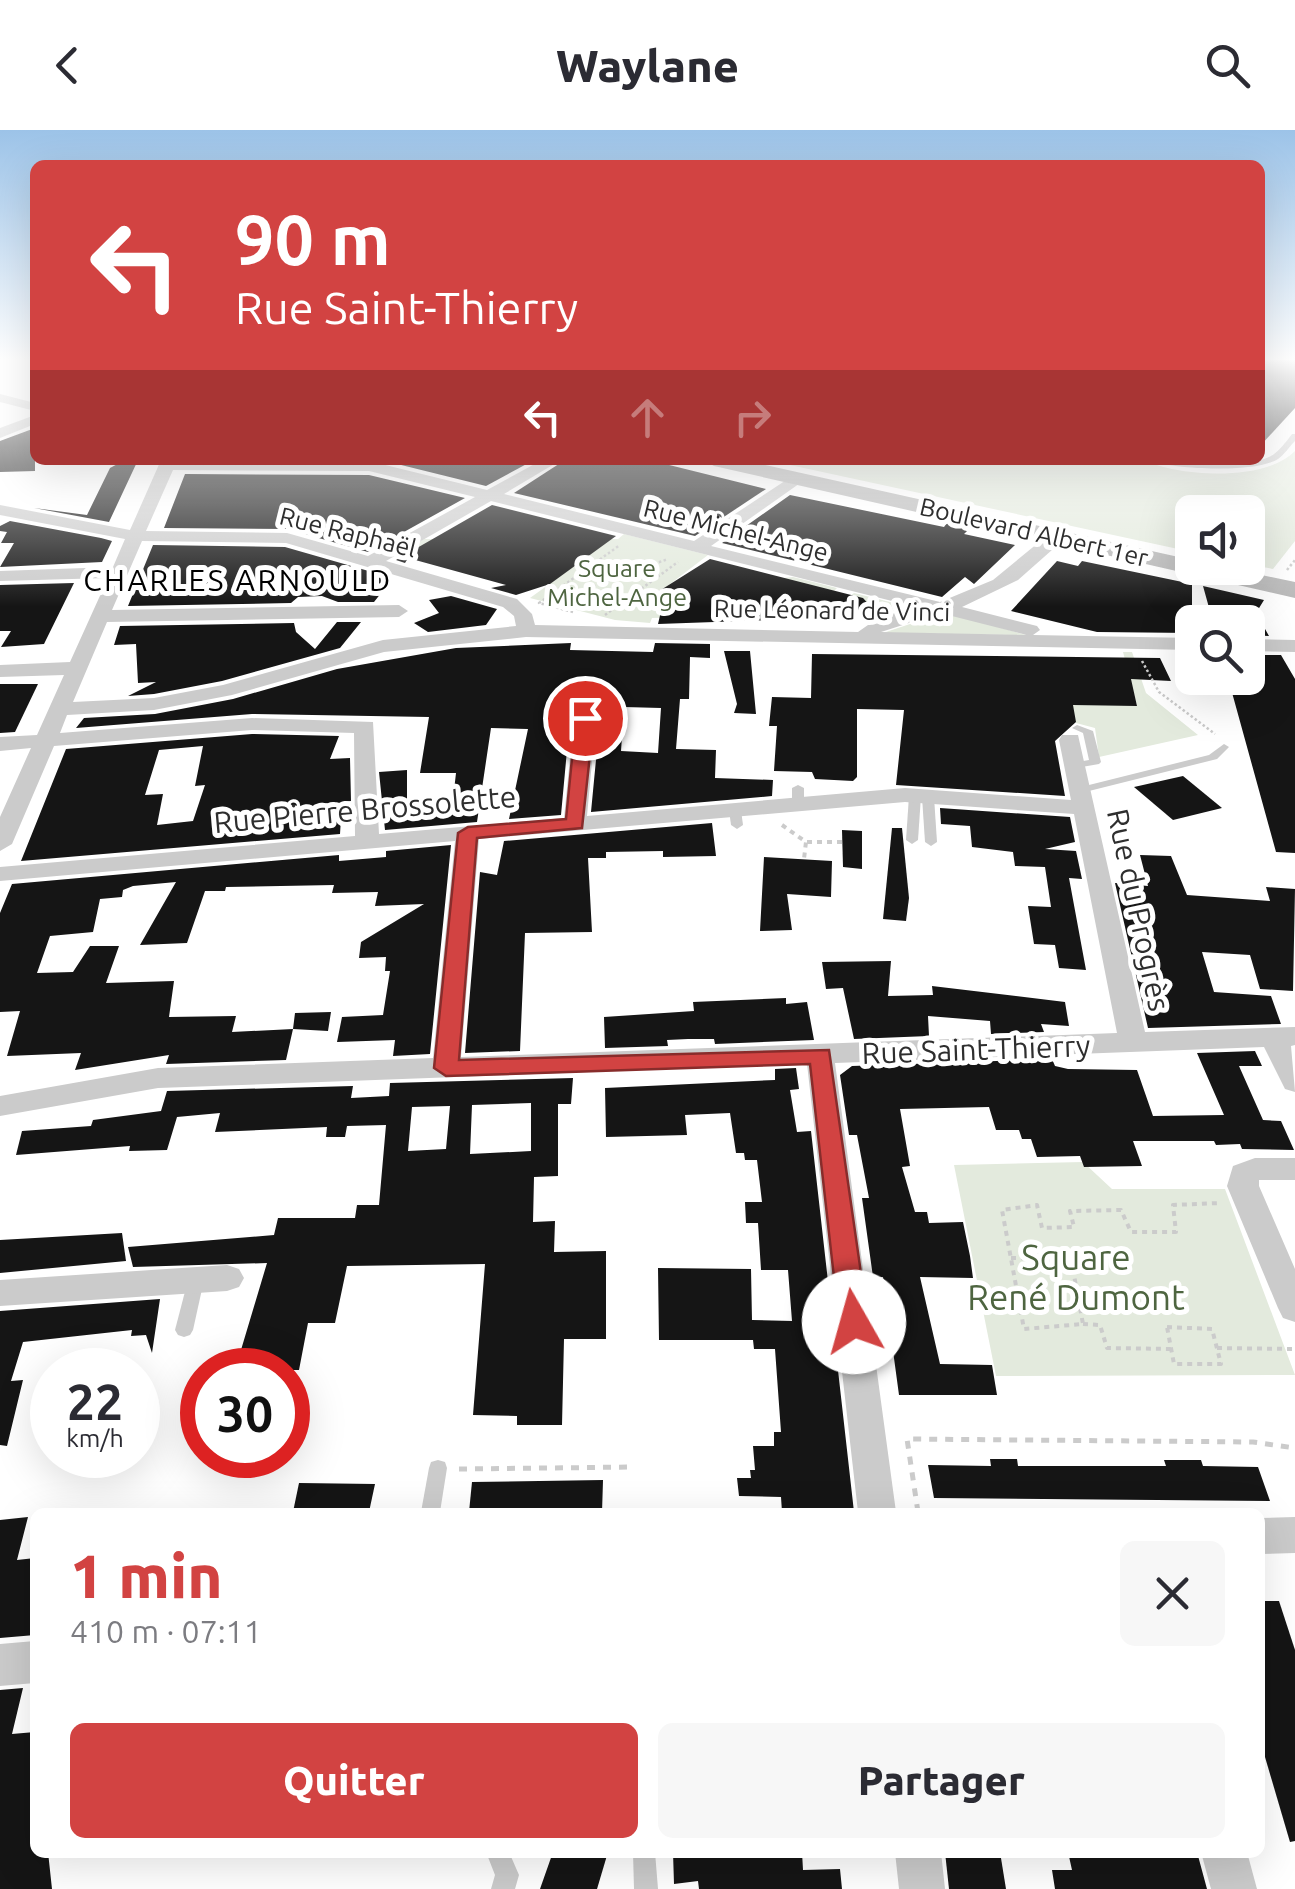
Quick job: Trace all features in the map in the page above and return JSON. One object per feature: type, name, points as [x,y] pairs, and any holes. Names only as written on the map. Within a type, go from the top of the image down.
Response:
[{"type":"main road","name":"Boulevard Albert 1er","points":[[737,465],[1295,590]]},
{"type":"street","points":[[0,844],[54,739],[70,669],[100,616],[112,572],[135,536],[167,465]]},
{"type":"street","name":"Rue Michel-Ange","points":[[319,465],[369,466],[492,494],[944,607],[1034,632],[1052,642]]},
{"type":"street","points":[[371,562],[544,465]]},
{"type":"street","points":[[698,547],[797,478]]},
{"type":"street","name":"Rue Raphaël","points":[[0,510],[135,536],[271,536],[510,603],[523,614],[526,631]]},
{"type":"street","points":[[862,638],[879,626],[944,607],[1018,574],[1055,538]]},
{"type":"street","points":[[0,576],[112,572]]},
{"type":"street","points":[[383,646],[399,611],[428,578]]},
{"type":"street","points":[[100,616],[322,609],[399,611]]},
{"type":"street","name":"Rue Léonard de Vinci","points":[[60,708],[154,704],[224,691],[383,646],[526,631],[1175,644]]},
{"type":"street","points":[[1265,645],[1295,646]]},
{"type":"street","points":[[0,671],[70,669]]},
{"type":"street","points":[[575,824],[585,718]]},
{"type":"street","points":[[0,744],[252,724],[364,727],[367,844]]},
{"type":"street","name":"Rue Pierre Brossolette","points":[[0,874],[575,824],[736,818],[798,796],[881,791],[922,796],[1084,768]]},
{"type":"street","name":"Rue du Progrès","points":[[1084,768],[1133,1043]]},
{"type":"street","points":[[446,1068],[468,833]]},
{"type":"street","points":[[1284,1036],[1295,1082]]},
{"type":"street","name":"Rue Saint-Thierry","points":[[0,1106],[158,1078],[1284,1036]]},
{"type":"street","points":[[820,1056],[876,1508]]},
{"type":"street","points":[[1295,1169],[1255,1169],[1244,1174],[1249,1200],[1295,1308]]},
{"type":"street","points":[[0,1294],[211,1279]]},
{"type":"street","points":[[1265,1536],[1295,1536]]},
{"type":"street","points":[[0,1665],[30,1662]]},
{"type":"street","points":[[919,1858],[922,1889]]},
{"type":"street","points":[[1226,1858],[1234,1889]]},
{"type":"lane","points":[[1265,461],[1275,458],[1289,442]]},
{"type":"lane","points":[[1265,459],[1275,458]]},
{"type":"lane","points":[[1178,465],[1248,465]]},
{"type":"lane","points":[[1084,768],[1214,757],[1224,747]]},
{"type":"lane","points":[[912,840],[922,796]]},
{"type":"lane","points":[[922,796],[931,842]]},
{"type":"lane","points":[[184,1330],[211,1279]]},
{"type":"lane","points":[[431,1508],[438,1468]]},
{"type":"lane","points":[[500,1858],[507,1876],[503,1889]]},
{"type":"lane","points":[[644,1858],[646,1889]]},
{"type":"path","points":[[542,604],[539,603],[639,532]]},
{"type":"path","points":[[600,620],[698,547]]},
{"type":"path","points":[[542,604],[671,557]]},
{"type":"path","points":[[542,604],[581,614]]},
{"type":"path","points":[[1133,643],[1158,692],[1219,737],[1224,747]]},
{"type":"path","points":[[766,807],[768,815],[806,842],[842,842]]},
{"type":"path","points":[[804,859],[806,842]]},
{"type":"path","points":[[1171,1349],[1106,1348],[1100,1325],[1024,1329],[1002,1210],[1037,1204],[1042,1228],[1074,1226],[1070,1211],[1121,1210],[1132,1232],[1176,1232],[1173,1206],[1249,1200]]},
{"type":"path","points":[[1011,1258],[1071,1259],[1083,1324]]},
{"type":"path","points":[[1167,1328],[1212,1329],[1221,1364],[1174,1364],[1171,1349],[1167,1328]]},
{"type":"path","points":[[1217,1348],[1295,1349]]},
{"type":"path","points":[[917,1508],[907,1440],[1254,1442],[1295,1448]]},
{"type":"path","points":[[438,1468],[634,1467]]},
{"type":"green space","points":[[1295,451],[1295,541],[1273,569],[1265,567],[1265,495],[1175,495],[1175,548],[790,465],[1156,465],[1222,474],[1264,468]]},
{"type":"green space","name":"Square Michel-Ange","points":[[624,534],[708,555],[661,591],[793,577],[837,588],[832,593],[846,599],[854,593],[902,605],[903,609],[862,618],[858,612],[652,618],[650,623],[615,620],[530,598],[559,577],[410,547],[424,539],[618,539]]},
{"type":"green space","points":[[946,612],[1026,635],[883,633]]},
{"type":"green space","points":[[1123,652],[1132,652],[1146,693],[1198,735],[1099,757],[1095,728],[1076,723],[1074,714],[904,702],[1137,705]]},
{"type":"green space","name":"Square René Dumont","points":[[1083,1162],[1112,1189],[1225,1189],[1295,1375],[996,1376],[954,1165]]},
{"type":"building","points":[[0,442],[30,442],[30,465],[35,465],[35,471],[0,472]]},
{"type":"building","points":[[136,465],[109,522],[34,508],[87,515],[110,468]]},
{"type":"building","points":[[401,465],[525,465],[486,486]]},
{"type":"building","points":[[557,465],[669,465],[766,489],[695,536],[514,493]]},
{"type":"building","points":[[185,474],[369,475],[465,498],[368,552],[287,529],[164,528]]},
{"type":"building","points":[[790,495],[944,527],[947,523],[970,528],[964,534],[1015,545],[974,584],[965,577],[942,597],[722,543]]},
{"type":"building","points":[[492,505],[616,536],[550,584],[516,595],[491,588],[506,585],[408,558],[405,563],[396,560]]},
{"type":"building","points":[[10,521],[112,541],[102,562],[0,567],[14,543],[1,543],[7,532],[0,531],[0,526]]},
{"type":"building","points":[[153,545],[285,547],[393,578],[374,602],[338,602],[322,596],[298,597],[291,603],[128,606]]},
{"type":"building","points":[[710,559],[863,598],[874,610],[802,619],[658,624],[662,607],[654,607],[656,593]]},
{"type":"building","points":[[1057,561],[1078,566],[1082,561],[1175,580],[1175,585],[1192,585],[1192,605],[1175,605],[1175,633],[1097,632],[1011,611]]},
{"type":"building","points":[[74,583],[44,644],[1,647],[11,631],[0,631],[0,585]]},
{"type":"building","points":[[1203,586],[1264,600],[1261,605],[1208,605]]},
{"type":"building","points":[[451,596],[497,609],[486,625],[428,632],[414,623],[439,613],[429,600]]},
{"type":"building","points":[[337,622],[361,622],[340,648],[222,681],[154,694],[128,696],[156,682],[138,683],[136,644],[114,645],[120,626],[294,623],[296,632],[315,649]]},
{"type":"building","points":[[571,643],[570,650],[653,652],[655,643],[710,644],[710,658],[690,657],[689,699],[680,699],[676,749],[716,750],[715,778],[773,780],[772,796],[591,812],[600,718],[583,709],[570,718],[561,815],[509,819],[528,729],[491,728],[477,822],[385,830],[379,772],[407,770],[407,811],[452,808],[456,773],[420,773],[429,717],[252,714],[76,728],[84,718],[155,714],[233,699],[337,669],[456,648]],"holes":[[[624,707],[661,708],[658,753],[621,751]]]},
{"type":"building","points":[[724,651],[750,651],[756,714],[734,713],[737,704]]},
{"type":"building","points":[[812,654],[1160,658],[1171,681],[1131,679],[1137,706],[1073,705],[1076,722],[1055,741],[1065,796],[896,785],[904,710],[857,709],[857,777],[853,781],[815,779],[812,772],[774,771],[777,726],[769,726],[772,697],[811,698]]},
{"type":"building","points":[[1265,655],[1281,655],[1295,679],[1295,853],[1276,852],[1233,695],[1265,695]]},
{"type":"building","points":[[0,684],[38,684],[15,732],[0,733]]},
{"type":"building","points":[[252,734],[339,736],[330,759],[350,758],[351,801],[342,802],[340,834],[21,861],[66,749]],"holes":[[[203,746],[195,786],[205,785],[193,821],[157,825],[163,794],[145,795],[159,750]]]},
{"type":"building","points":[[1183,776],[1222,808],[1173,820],[1134,787]]},
{"type":"building","points":[[940,808],[1070,817],[1075,842],[1045,849],[1076,851],[1082,879],[1069,878],[1086,970],[1059,968],[1055,945],[1034,944],[1028,906],[1051,907],[1045,867],[1015,866],[1013,852],[972,847],[970,826],[941,824]]},
{"type":"building","points":[[712,823],[716,856],[663,857],[663,851],[606,852],[606,858],[588,858],[592,932],[525,933],[520,1051],[465,1053],[480,872],[497,875],[504,841]]},
{"type":"building","points":[[892,828],[902,828],[909,898],[906,921],[883,919]]},
{"type":"building","points":[[842,830],[862,831],[862,869],[843,867]]},
{"type":"building","points":[[451,845],[430,1054],[393,1056],[395,1040],[337,1042],[342,1017],[383,1015],[390,971],[385,971],[386,957],[359,958],[361,942],[424,904],[375,906],[378,892],[332,893],[334,885],[226,887],[225,891],[205,891],[187,943],[140,945],[176,882],[133,886],[123,890],[122,897],[100,899],[93,932],[50,936],[37,973],[73,972],[90,946],[119,946],[106,983],[174,981],[169,1017],[236,1016],[232,1032],[293,1029],[286,1060],[166,1064],[169,1055],[75,1070],[81,1053],[7,1056],[20,1011],[0,1012],[0,913],[12,884],[339,855],[339,861],[386,857],[386,851]]},
{"type":"building","points":[[1140,855],[1171,856],[1187,895],[1270,901],[1266,887],[1295,889],[1293,991],[1260,989],[1250,955],[1202,952],[1214,992],[1271,996],[1281,1024],[1148,1028],[1115,883],[1148,886]]},
{"type":"building","points":[[764,857],[832,861],[831,897],[787,894],[792,930],[760,931]]},
{"type":"building","points":[[891,961],[888,996],[933,995],[932,986],[1065,1002],[1069,1026],[1041,1024],[1044,1032],[991,1034],[990,1021],[928,1016],[929,1036],[854,1039],[843,988],[826,989],[822,962]]},
{"type":"building","points":[[786,998],[786,1004],[807,1002],[814,1040],[715,1044],[714,1039],[688,1039],[667,1040],[668,1046],[605,1048],[604,1017],[694,1011],[693,1002]]},
{"type":"building","points":[[331,1012],[328,1031],[293,1029],[295,1013]]},
{"type":"building","points":[[1255,1051],[1262,1066],[1239,1066],[1263,1120],[1281,1121],[1294,1150],[1242,1149],[1240,1144],[1216,1145],[1214,1141],[1133,1141],[1142,1166],[1084,1167],[1080,1156],[1037,1157],[1031,1139],[1022,1139],[1019,1130],[996,1130],[989,1107],[900,1109],[910,1166],[902,1167],[915,1212],[927,1212],[929,1223],[963,1222],[970,1256],[973,1278],[920,1277],[940,1364],[992,1365],[997,1395],[899,1395],[883,1277],[873,1277],[862,1198],[869,1198],[857,1135],[849,1135],[840,1075],[852,1066],[1052,1059],[1055,1066],[1068,1069],[1137,1070],[1153,1116],[1224,1115],[1197,1053]]},
{"type":"building","points":[[796,1068],[799,1089],[790,1090],[797,1132],[811,1131],[854,1508],[782,1508],[781,1497],[739,1496],[737,1478],[751,1478],[750,1470],[755,1470],[753,1446],[774,1446],[774,1432],[781,1432],[775,1349],[754,1349],[753,1340],[659,1340],[658,1268],[751,1269],[752,1320],[792,1321],[788,1270],[761,1270],[758,1223],[746,1223],[745,1202],[762,1202],[757,1160],[745,1160],[744,1153],[736,1153],[730,1113],[685,1115],[687,1135],[606,1137],[605,1088],[775,1080],[775,1069]]},
{"type":"building","points":[[573,1078],[571,1104],[558,1104],[558,1176],[534,1177],[533,1222],[555,1221],[554,1252],[606,1251],[606,1339],[564,1339],[562,1425],[517,1425],[517,1416],[473,1415],[485,1264],[347,1266],[335,1323],[308,1323],[303,1348],[242,1348],[267,1263],[133,1267],[128,1247],[274,1235],[278,1218],[355,1218],[357,1205],[379,1205],[386,1125],[347,1126],[345,1137],[326,1137],[327,1127],[215,1132],[220,1113],[177,1117],[167,1150],[129,1151],[130,1146],[16,1155],[22,1131],[91,1126],[93,1120],[161,1111],[167,1091],[353,1086],[351,1098],[389,1096],[390,1083]],"holes":[[[531,1103],[531,1151],[470,1154],[472,1105]],[[450,1106],[446,1149],[408,1151],[412,1107]]]},
{"type":"building","points":[[122,1233],[126,1261],[0,1273],[0,1240]]},
{"type":"building","points":[[160,1299],[153,1348],[146,1335],[131,1336],[132,1330],[23,1342],[11,1381],[23,1380],[7,1446],[0,1445],[0,1311]]},
{"type":"building","points":[[990,1459],[1017,1459],[1018,1466],[1166,1466],[1164,1460],[1201,1460],[1203,1466],[1258,1467],[1270,1501],[934,1498],[928,1465],[991,1466]]},
{"type":"building","points":[[603,1480],[602,1508],[469,1508],[472,1482]]},
{"type":"building","points":[[299,1483],[375,1484],[370,1508],[294,1508]]},
{"type":"building","points":[[28,1517],[17,1560],[30,1559],[30,1635],[0,1638],[0,1520]]},
{"type":"building","points":[[1265,1601],[1279,1601],[1295,1650],[1295,1841],[1290,1842],[1265,1757]]},
{"type":"building","points":[[23,1688],[12,1734],[30,1732],[30,1858],[49,1858],[52,1889],[0,1889],[0,1690]]},
{"type":"building","points":[[551,1858],[606,1858],[597,1889],[540,1889]]},
{"type":"building","points":[[673,1858],[802,1858],[803,1870],[840,1869],[842,1889],[699,1889],[698,1881],[674,1884]]},
{"type":"building","points":[[946,1858],[1001,1858],[1006,1889],[949,1889]]},
{"type":"building","points":[[1069,1858],[1199,1858],[1207,1889],[1055,1889],[1052,1870],[1072,1870]]},
{"type":"district","name":"CHARLES ARNOULD","points":[[238,581]]},
{"type":"route","points":[[585,718],[575,824],[468,833],[446,1068],[820,1056],[854,1322]]}]
